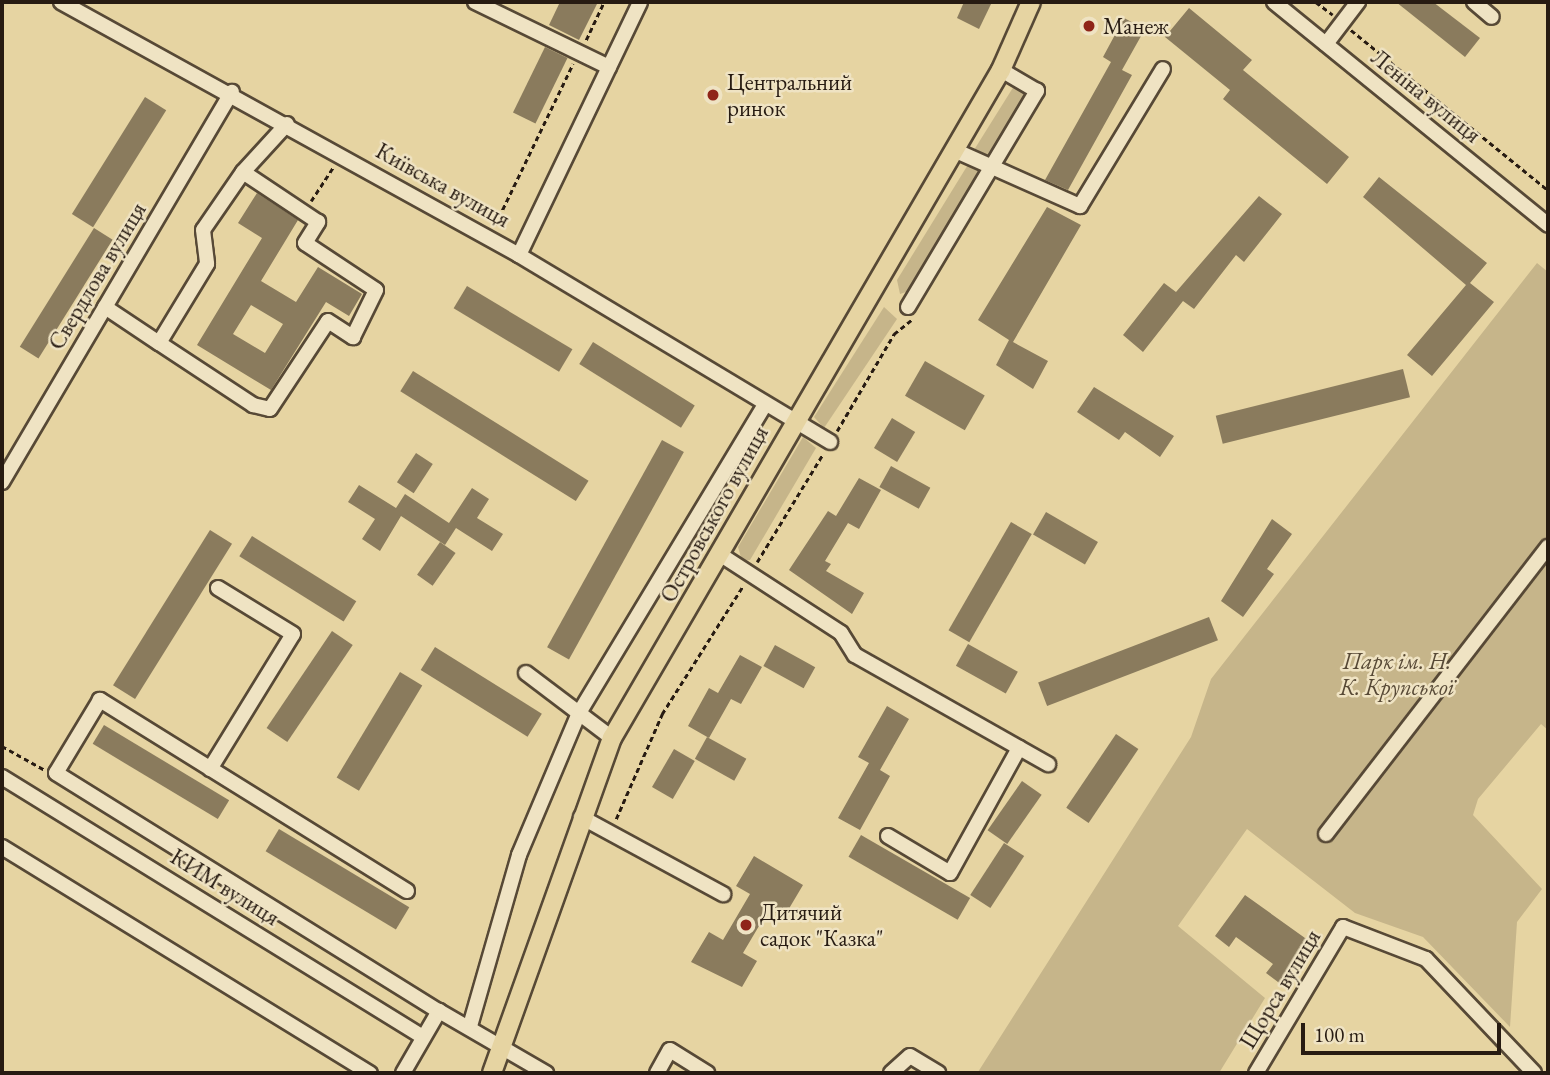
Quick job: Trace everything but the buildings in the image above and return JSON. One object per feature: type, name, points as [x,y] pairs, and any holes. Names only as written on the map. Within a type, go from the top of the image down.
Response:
[{"type":"main road","name":"Островського вулиця","points":[[492,1073],[581,817],[612,738],[721,555],[795,420],[1001,70],[1031,2]]},
{"type":"street","name":"Київська вулиця","points":[[61,2],[232,92],[488,237],[764,406],[795,420],[830,442]]},
{"type":"street","points":[[475,2],[609,67]]},
{"type":"street","points":[[519,255],[640,2]]},
{"type":"street","name":"Леніна вулиця","points":[[1274,2],[1548,225]]},
{"type":"street","points":[[1326,44],[1358,2]]},
{"type":"street","points":[[1474,2],[1492,17]]},
{"type":"street","points":[[954,150],[992,170],[1080,206],[1163,69]]},
{"type":"street","points":[[908,306],[1037,91],[1001,70]]},
{"type":"street","name":"Свердлова вулиця","points":[[2,482],[232,92]]},
{"type":"street","points":[[159,343],[207,264],[204,230],[243,172],[287,124]]},
{"type":"street","points":[[105,307],[159,343],[270,409],[328,321],[353,337],[376,290],[304,243],[318,222],[243,172]]},
{"type":"street","points":[[470,1026],[519,855],[579,713],[764,406]]},
{"type":"street","points":[[1326,834],[1548,547]]},
{"type":"street","points":[[721,555],[841,633],[855,654],[1048,764]]},
{"type":"street","points":[[210,769],[293,634],[218,588]]},
{"type":"street","points":[[526,673],[612,738]]},
{"type":"street","points":[[407,891],[100,700],[56,773],[439,1011],[470,1026],[546,1073]]},
{"type":"street","points":[[888,836],[950,873],[1019,748]]},
{"type":"street","name":"КИМ вулиця","points":[[2,777],[424,1037]]},
{"type":"street","points":[[581,817],[723,894]]},
{"type":"street","points":[[2,847],[370,1073]]},
{"type":"street","name":"Щорса вулиця","points":[[1256,1073],[1343,927],[1426,959],[1534,1073]]},
{"type":"street","points":[[403,1073],[439,1011]]},
{"type":"street","points":[[657,1073],[670,1050],[707,1073]]},
{"type":"street","points":[[891,1073],[910,1056],[938,1073]]},
{"type":"path","points":[[488,237],[604,2]]},
{"type":"path","points":[[1316,2],[1548,190]]},
{"type":"path","points":[[304,212],[342,155]]},
{"type":"path","points":[[611,833],[662,714],[750,575],[894,334],[911,324],[908,306]]},
{"type":"path","points":[[2,746],[56,773]]},
{"type":"green space","points":[[1014,86],[1027,94],[985,161],[972,153]]},
{"type":"green space","points":[[969,163],[981,172],[912,290],[900,294],[897,280]]},
{"type":"green space","name":"Парк ім. Н. К. Крупської","points":[[1537,263],[1548,272],[1548,730],[1541,724],[1478,799],[1473,815],[1542,889],[1517,922],[1510,1027],[1423,937],[1355,913],[1247,829],[1178,926],[1265,998],[1219,1073],[978,1072],[1191,737],[1211,679]]},
{"type":"green space","points":[[884,307],[897,319],[824,428],[814,417]]},
{"type":"green space","points":[[803,437],[816,448],[750,560],[742,561],[738,547]]},
{"type":"place","name":"Манеж","points":[[1089,26]]},
{"type":"place","name":"Центральний ринок","points":[[713,95]]},
{"type":"place","name":"Дитячий садок \"Казка\"","points":[[746,925]]}]
